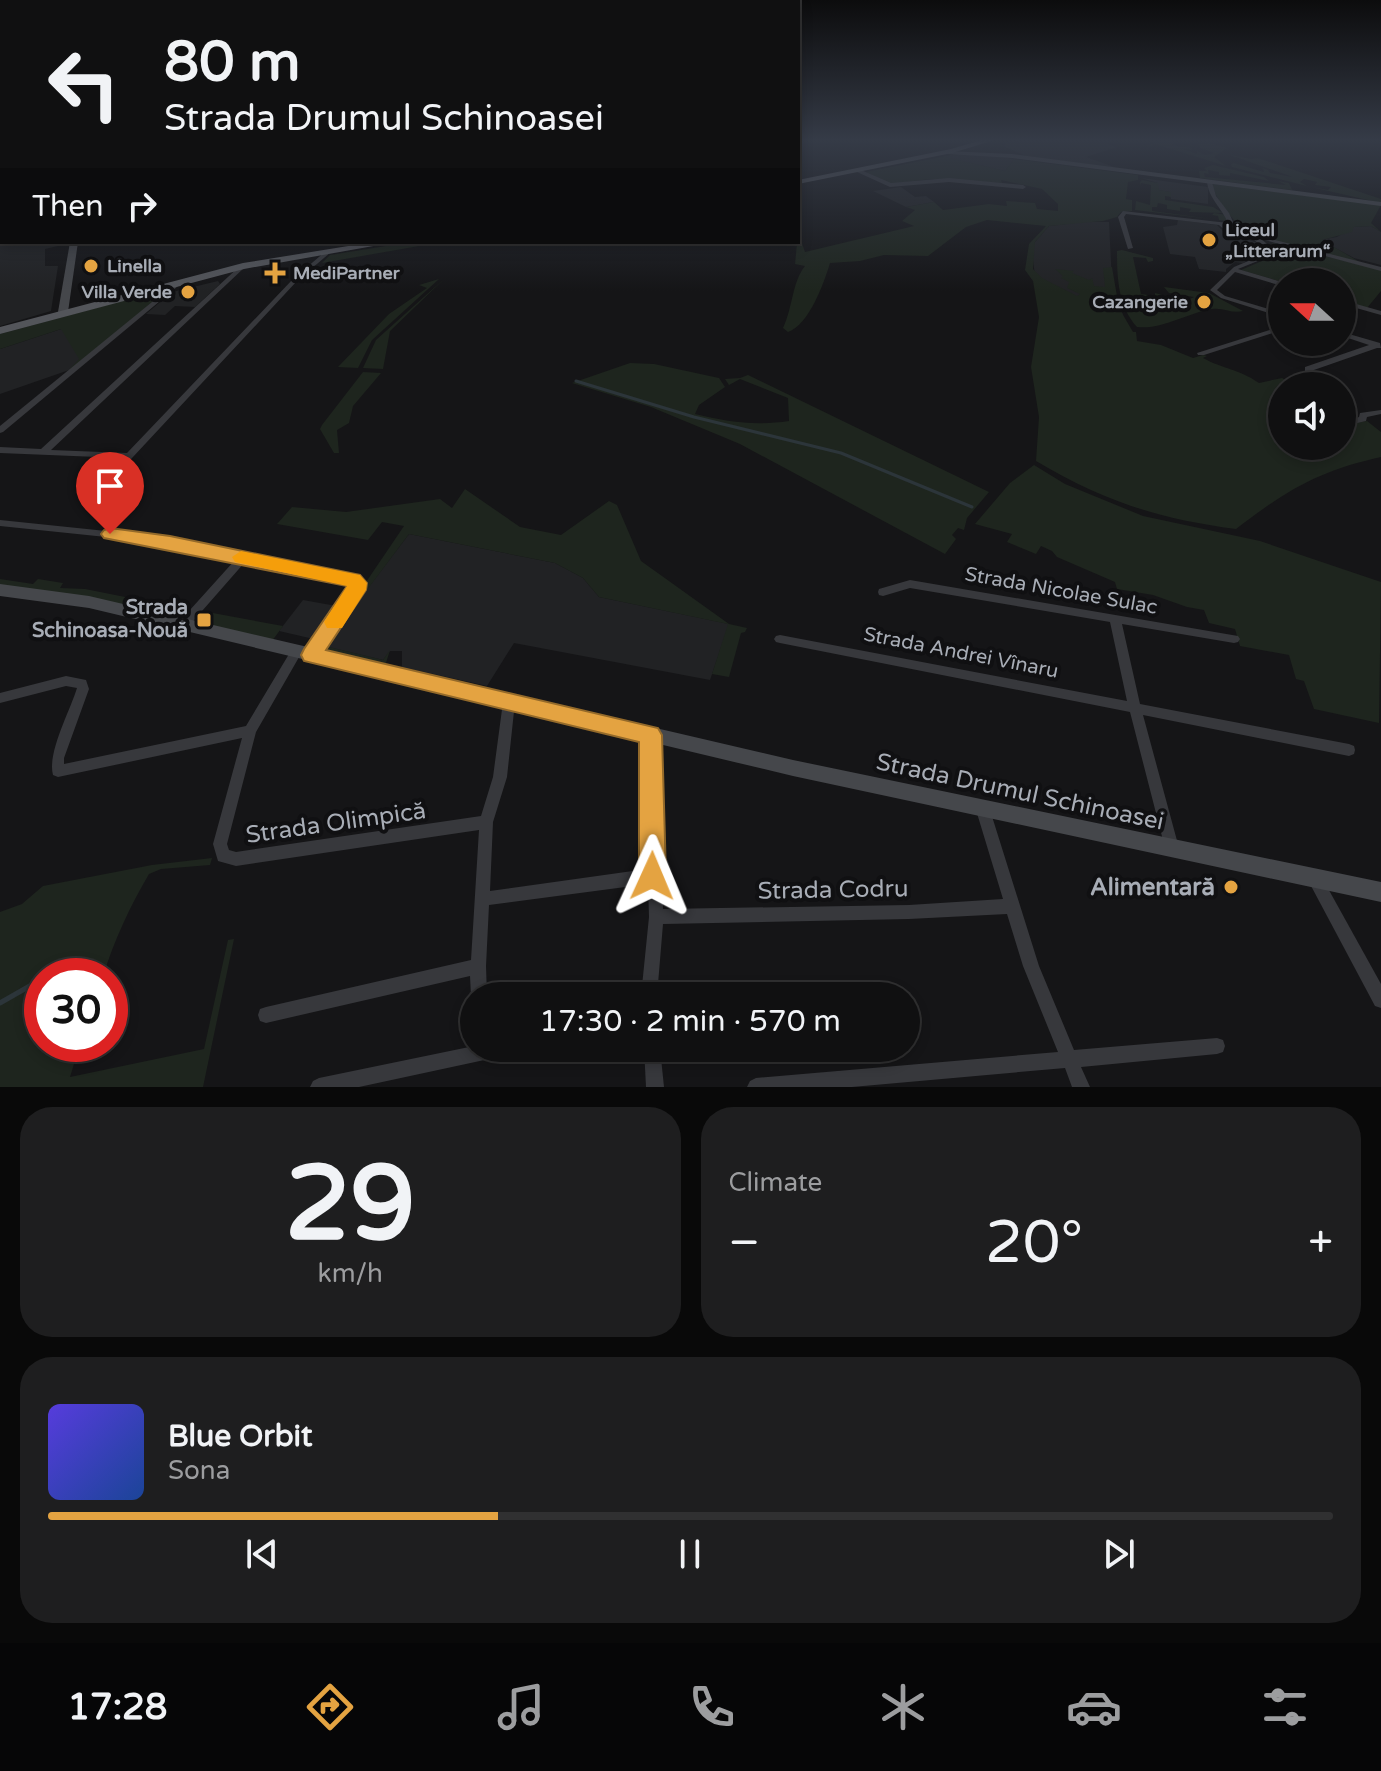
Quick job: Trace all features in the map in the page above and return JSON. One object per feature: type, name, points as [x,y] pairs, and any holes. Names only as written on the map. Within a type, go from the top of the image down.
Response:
[{"type":"main road","points":[[0,331],[243,266],[372,244]]},
{"type":"street","points":[[1210,190],[1211,198],[1229,215],[1232,225]]},
{"type":"street","points":[[1269,190],[1381,204]]},
{"type":"street","points":[[1130,248],[1121,217],[1125,212],[1232,225],[1243,229],[1239,232]]},
{"type":"street","points":[[1222,225],[1225,230],[1256,239],[1381,269]]},
{"type":"street","points":[[1256,239],[1269,248],[1268,255],[1234,270],[1214,288],[1214,292],[1268,310]]},
{"type":"street","points":[[63,312],[74,244]]},
{"type":"street","points":[[102,485],[295,280],[328,252]]},
{"type":"street","points":[[43,452],[243,266]]},
{"type":"street","points":[[1234,270],[1268,280]]},
{"type":"street","points":[[0,430],[181,281]]},
{"type":"street","points":[[1356,306],[1381,313]]},
{"type":"street","points":[[1201,353],[1268,332]]},
{"type":"street","points":[[1356,339],[1379,346]]},
{"type":"street","points":[[1308,369],[1379,346]]},
{"type":"street","points":[[1356,420],[1363,419],[1363,415],[1381,412]]},
{"type":"street","points":[[0,450],[131,456]]},
{"type":"street","points":[[0,523],[135,537],[342,576],[357,583],[357,590],[304,654]]},
{"type":"street","points":[[184,624],[243,558]]},
{"type":"street","name":"Strada Nicolae Sulac","points":[[883,592],[910,584],[1234,639]]},
{"type":"street","name":"Strada Drumul Schinoasei","points":[[0,590],[89,602],[650,735],[983,810],[1381,892]]},
{"type":"street","points":[[1115,618],[1134,706],[1172,848]]},
{"type":"street","name":"Strada Andrei Vînaru","points":[[780,639],[1349,750]]},
{"type":"street","name":"Strada Olimpică","points":[[304,654],[250,731],[220,844],[221,854],[228,859],[486,822]]},
{"type":"street","points":[[0,698],[66,681],[79,682],[83,689],[58,758],[58,771],[250,731]]},
{"type":"street","points":[[479,982],[486,822],[500,777],[509,702]]},
{"type":"street","points":[[650,735],[652,876],[656,917],[650,982]]},
{"type":"street","points":[[983,810],[1010,906],[1081,1087]]},
{"type":"street","points":[[481,899],[652,876]]},
{"type":"street","points":[[1315,879],[1381,1000]]},
{"type":"street","name":"Strada Codru","points":[[656,917],[909,912],[1010,906]]},
{"type":"street","points":[[266,1015],[478,966]]},
{"type":"street","points":[[756,1087],[1217,1046]]},
{"type":"street","points":[[319,1087],[460,1054]]},
{"type":"street","points":[[653,1062],[655,1087]]},
{"type":"shaded area","points":[[905,190],[915,197],[926,196],[934,202],[906,207],[873,191]]},
{"type":"shaded area","points":[[1043,190],[1127,190],[1126,199],[1132,200],[1132,211],[1121,212],[1117,217],[1103,221],[1049,226],[1035,242],[1033,269],[1042,278],[1077,296],[1080,294],[1067,288],[1069,282],[1061,278],[1063,276],[1055,269],[1074,271],[1072,273],[1089,280],[1092,278],[1094,286],[1105,287],[1103,268],[1112,267],[1119,308],[1133,332],[1136,332],[1137,341],[1161,345],[1193,358],[1207,356],[1203,358],[1259,383],[1268,381],[1268,460],[1356,460],[1356,423],[1367,421],[1381,432],[1381,457],[1339,469],[1304,484],[1236,529],[1182,520],[1132,506],[1085,487],[1036,461],[1039,417],[1031,367],[1039,317],[1033,281],[1025,270],[1029,244],[1046,226],[987,220],[966,227],[928,256],[884,255],[860,261],[830,263],[820,292],[803,321],[788,332],[783,328],[797,279],[805,266],[795,264],[800,238],[805,252],[914,226],[902,221],[915,210],[906,207],[934,202],[943,210],[989,204],[1007,206],[1006,201],[1035,203],[1037,209],[1058,211],[1058,204]]},
{"type":"shaded area","points":[[1151,190],[1159,190],[1171,192],[1171,197],[1165,196],[1165,200],[1213,207],[1223,213],[1189,212],[1191,209],[1180,207],[1180,211],[1167,209],[1167,205],[1158,203],[1152,211],[1215,219],[1135,210],[1136,201],[1150,205]]},
{"type":"shaded area","points":[[1158,190],[1208,190],[1208,204],[1171,199],[1170,192]]},
{"type":"shaded area","points":[[1258,190],[1381,205],[1371,223],[1381,232],[1371,226],[1354,227],[1352,232],[1322,240],[1363,264],[1253,236],[1229,214],[1214,191]]},
{"type":"shaded area","points":[[1323,190],[1353,190],[1381,199],[1381,203]]},
{"type":"shaded area","points":[[1214,213],[1227,215],[1228,221],[1219,220],[1218,216],[1212,215]]},
{"type":"shaded area","name":"Liceul „Litterarum“","points":[[1178,220],[1217,225],[1223,231],[1258,243],[1265,251],[1243,263],[1235,262],[1226,272],[1199,269],[1195,257],[1170,254],[1163,227],[1177,225]]},
{"type":"shaded area","points":[[1109,222],[1112,282],[1125,321],[1035,277],[1032,251],[1035,242],[1049,226]]},
{"type":"shaded area","points":[[1371,226],[1381,232],[1381,265],[1354,258],[1320,240],[1337,237],[1354,227]]},
{"type":"shaded area","points":[[1273,243],[1381,270],[1381,291],[1367,308],[1356,305],[1356,268],[1268,268],[1268,278],[1241,270],[1271,257],[1273,250],[1270,245]]},
{"type":"shaded area","points":[[0,244],[58,244],[45,249],[45,266],[58,266],[51,311],[0,326]]},
{"type":"shaded area","points":[[399,244],[431,244],[322,263],[330,255]]},
{"type":"shaded area","points":[[1117,251],[1153,258],[1148,262],[1146,258],[1133,257],[1141,294],[1155,296],[1155,293],[1186,301],[1194,297],[1169,293],[1164,287],[1209,293],[1243,311],[1212,309],[1165,324],[1137,327],[1126,310],[1120,291]]},
{"type":"shaded area","points":[[439,279],[372,340],[358,368],[338,367],[389,314],[427,288],[419,285]]},
{"type":"shaded area","points":[[444,279],[390,331],[383,369],[363,368],[376,340]]},
{"type":"shaded area","points":[[218,281],[220,284],[195,307],[175,306],[165,315],[146,314],[172,292]]},
{"type":"shaded area","points":[[170,288],[72,369],[69,370],[79,359],[61,329],[0,349],[0,334]]},
{"type":"shaded area","points":[[159,297],[72,369],[0,394],[0,349]]},
{"type":"shaded area","points":[[630,363],[654,364],[719,378],[725,387],[699,405],[695,414],[742,422],[789,421],[788,398],[740,379],[729,385],[725,379],[748,375],[989,492],[967,518],[964,530],[958,528],[952,535],[956,539],[945,554],[740,444],[651,407],[572,383]]},
{"type":"shaded area","points":[[363,372],[381,373],[353,406],[349,423],[337,430],[339,453],[334,453],[320,429]]},
{"type":"shaded area","points":[[1034,465],[1065,484],[1143,516],[1260,541],[1381,582],[1379,723],[1314,709],[1304,681],[1296,679],[1289,655],[1240,646],[1235,629],[1209,623],[1204,610],[1153,595],[1117,589],[1115,582],[1057,557],[1052,551],[1041,546],[1036,554],[1007,542],[1012,534],[975,524],[1010,483]]},
{"type":"shaded area","points":[[465,489],[520,527],[561,535],[609,501],[617,505],[641,561],[729,624],[747,628],[741,633],[729,677],[712,674],[728,624],[599,597],[583,578],[555,563],[409,534],[325,646],[383,660],[390,650],[386,663],[378,667],[320,650],[404,526],[382,522],[368,540],[277,524],[292,507],[346,512],[440,499],[452,508]]},
{"type":"shaded area","points":[[409,534],[555,563],[583,578],[599,597],[729,624],[710,680],[514,643],[487,686],[402,667],[402,651],[390,651],[383,660],[324,646]]},
{"type":"shaded area","points":[[0,579],[33,584],[38,579],[63,583],[60,588],[85,589],[190,610],[178,618],[0,587]]},
{"type":"shaded area","points":[[303,600],[342,607],[318,640],[279,631]]},
{"type":"shaded area","points":[[202,611],[283,626],[272,641],[192,621]]},
{"type":"shaded area","points":[[212,858],[210,865],[161,869],[149,874],[109,958],[24,958],[24,1062],[75,1062],[70,1077],[204,1049],[228,940],[234,939],[203,1087],[0,1087],[0,912],[22,904],[43,886],[152,865]]},
{"type":"waterway","points":[[576,381],[694,417],[841,453],[972,507]]},
{"type":"waterway","points":[[0,1003],[24,989]]},
{"type":"slow traffic","points":[[241,557],[353,580],[357,583],[357,590],[334,622]]},
{"type":"place","name":"Liceul „Litterarum“","points":[[1209,240]]},
{"type":"place","name":"Linella","points":[[91,266]]},
{"type":"place","name":"MediPartner","points":[[275,273]]},
{"type":"place","name":"Villa Verde","points":[[188,292]]},
{"type":"place","name":"Cazangerie","points":[[1204,302]]},
{"type":"place","name":"Strada Schinoasa-Nouă","points":[[204,620]]},
{"type":"place","name":"Alimentară","points":[[1231,887]]},
{"type":"route","points":[[110,534],[170,542],[353,580],[357,583],[357,590],[312,655],[650,735],[652,876]]}]
